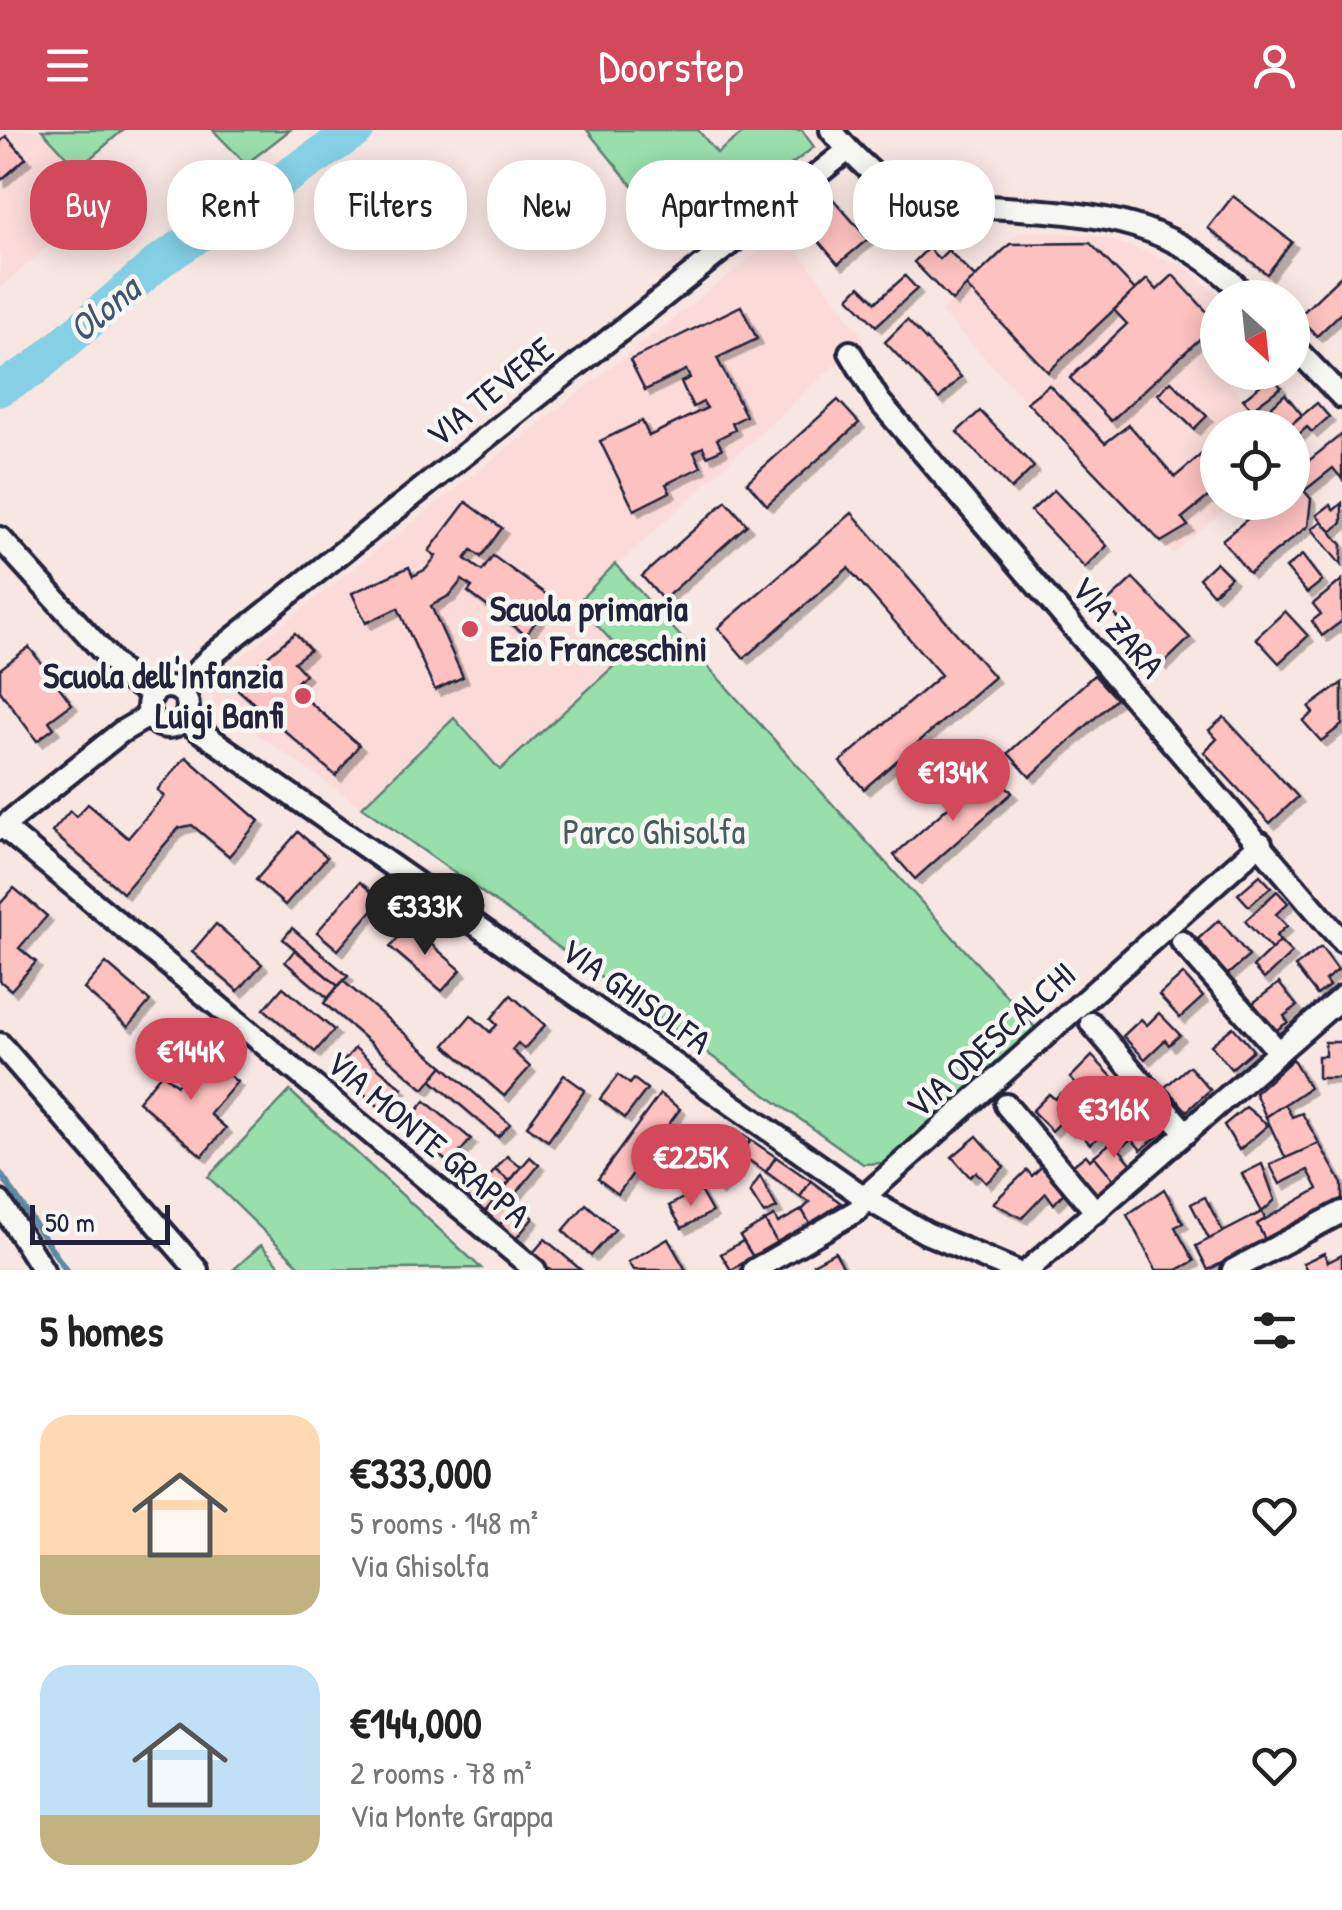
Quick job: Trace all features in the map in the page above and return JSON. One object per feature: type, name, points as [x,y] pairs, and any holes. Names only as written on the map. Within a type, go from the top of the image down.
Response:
[{"type":"street","points":[[832,130],[883,181],[914,199],[1101,215],[1148,227],[1189,248],[1227,280]]},
{"type":"street","name":"VIA TEVERE","points":[[179,690],[210,657],[848,150]]},
{"type":"street","name":"VIA ZARA","points":[[850,352],[879,401],[1342,941]]},
{"type":"street","points":[[1310,364],[1342,397]]},
{"type":"street","points":[[0,538],[128,680],[137,706],[150,707],[166,727],[184,720],[188,700],[179,690],[161,688],[150,707],[2,828]]},
{"type":"street","name":"VIA GHISOLFA","points":[[184,720],[868,1199],[926,1233],[1013,1270]]},
{"type":"street","name":"VIA MONTE GRAPPA","points":[[2,828],[534,1270]]},
{"type":"street","name":"VIA ODESCALCHI","points":[[754,1270],[858,1210],[873,1188],[1261,843]]},
{"type":"street","points":[[1182,942],[1278,1052]]},
{"type":"street","points":[[1028,1270],[1342,996]]},
{"type":"street","points":[[1091,1024],[1186,1133]]},
{"type":"street","points":[[0,1044],[197,1270]]},
{"type":"street","points":[[1006,1105],[1096,1212]]},
{"type":"street","points":[[0,1202],[43,1270]]},
{"type":"street","points":[[1233,1270],[1342,1212]]},
{"type":"shaded area","points":[[0,130],[42,130],[69,160],[30,160],[30,250],[44,250],[0,288]]},
{"type":"shaded area","points":[[1020,231],[1095,235],[1183,266],[1200,280],[1200,340],[1195,345],[1200,351],[1200,390],[1235,390],[1253,410],[1200,410],[1200,520],[1213,520],[1173,554],[941,312]]},
{"type":"shaded area","points":[[761,250],[798,250],[864,338],[577,602],[626,655],[500,770],[454,719],[362,807],[214,704],[211,688],[220,673]]},
{"type":"green space","points":[[42,130],[123,130],[88,160],[70,160]]},
{"type":"green space","points":[[213,130],[290,130],[251,160],[242,160]]},
{"type":"green space","points":[[587,130],[698,130],[717,153],[747,130],[802,130],[814,147],[797,160],[626,160],[626,178]]},
{"type":"green space","name":"Parco Ghisolfa","points":[[615,564],[1039,1032],[884,1163],[863,1164],[362,807],[454,718],[500,770],[625,656],[577,603]]},
{"type":"green space","points":[[290,1091],[481,1268],[304,1270],[208,1177]]},
{"type":"green space","points":[[261,1245],[284,1270],[233,1270]]},
{"type":"building","points":[[6,136],[26,158],[0,181],[0,142]]},
{"type":"building","points":[[1233,196],[1292,242],[1267,274],[1208,228]]},
{"type":"building","points":[[833,199],[853,222],[855,250],[838,264],[826,250],[833,250]]},
{"type":"building","points":[[1090,243],[1135,290],[1048,372],[966,286],[1010,244]]},
{"type":"building","points":[[926,250],[939,259],[948,250],[975,277],[952,301],[914,262]]},
{"type":"building","points":[[1173,275],[1200,304],[1200,339],[1111,421],[1070,378],[1127,324],[1114,310],[1147,279],[1157,290]]},
{"type":"building","points":[[1342,275],[1342,312],[1317,336],[1310,329],[1310,306]]},
{"type":"building","points":[[905,276],[917,289],[876,326],[849,297],[860,286],[876,302]]},
{"type":"building","points":[[741,306],[757,339],[717,358],[746,416],[732,423],[735,430],[717,439],[722,449],[707,456],[703,447],[694,452],[701,467],[666,484],[670,492],[634,510],[600,441],[642,421],[649,436],[707,408],[703,402],[693,407],[681,382],[690,378],[686,370],[645,390],[630,360]]},
{"type":"building","points":[[907,320],[961,377],[939,399],[885,342]]},
{"type":"building","points":[[1171,381],[1201,410],[1200,423],[1194,429],[1158,394]]},
{"type":"building","points":[[1049,385],[1105,443],[1129,425],[1175,477],[1200,455],[1200,503],[1182,518],[1188,526],[1161,542],[1027,402]]},
{"type":"building","points":[[1254,390],[1277,390],[1252,409],[1243,399]]},
{"type":"building","points":[[1285,394],[1298,410],[1274,410],[1271,407]]},
{"type":"building","points":[[838,400],[859,423],[767,505],[747,482]]},
{"type":"building","points":[[1317,403],[1329,417],[1312,432],[1310,430],[1309,410]]},
{"type":"building","points":[[980,411],[1034,467],[1011,489],[957,432]]},
{"type":"building","points":[[1342,434],[1342,479],[1333,468],[1310,486],[1310,460]]},
{"type":"building","points":[[1054,490],[1107,546],[1085,568],[1031,511]]},
{"type":"building","points":[[726,501],[747,525],[663,600],[642,576]]},
{"type":"building","points":[[466,502],[502,528],[481,557],[472,550],[465,559],[482,571],[493,556],[558,603],[548,617],[542,613],[526,635],[468,592],[472,587],[462,580],[450,595],[431,606],[463,677],[435,690],[398,608],[366,623],[352,593],[409,567],[413,576],[426,569],[436,556],[429,551]]},
{"type":"building","points":[[1342,503],[1342,523],[1331,532],[1317,515],[1330,505],[1334,510]]},
{"type":"building","points":[[852,513],[994,677],[864,789],[840,762],[941,675],[848,568],[744,658],[718,628]]},
{"type":"building","points":[[1246,520],[1309,520],[1308,526],[1249,573],[1222,540]]},
{"type":"building","points":[[1322,521],[1342,545],[1341,565],[1312,529]]},
{"type":"building","points":[[1302,555],[1322,581],[1307,593],[1286,568]]},
{"type":"building","points":[[1216,562],[1231,577],[1213,594],[1199,578]]},
{"type":"building","points":[[1133,578],[1190,638],[1162,665],[1105,604]]},
{"type":"building","points":[[1342,580],[1342,621],[1322,636],[1312,621],[1321,614],[1313,604]]},
{"type":"building","points":[[1285,611],[1308,636],[1279,663],[1256,638]]},
{"type":"building","points":[[295,633],[310,650],[294,662],[305,674],[292,687],[359,745],[336,776],[233,685]]},
{"type":"building","points":[[29,647],[72,704],[49,721],[54,728],[37,741],[0,691],[0,669]]},
{"type":"building","points":[[1094,675],[1116,699],[1030,777],[1008,753]]},
{"type":"building","points":[[1342,683],[1342,725],[1321,741],[1303,721],[1313,713],[1309,707]]},
{"type":"building","points":[[1224,717],[1298,797],[1270,823],[1204,752],[1217,739],[1209,730]]},
{"type":"building","points":[[186,757],[259,821],[229,856],[192,825],[179,828],[123,893],[52,832],[70,811],[76,817],[88,804],[128,838],[164,796],[157,790]]},
{"type":"building","points":[[991,769],[1012,793],[915,879],[894,855]]},
{"type":"building","points":[[298,832],[327,857],[285,905],[256,880]]},
{"type":"building","points":[[1260,875],[1271,887],[1249,906],[1238,894]]},
{"type":"building","points":[[360,882],[381,900],[338,950],[317,932]]},
{"type":"building","points":[[14,888],[47,916],[19,948],[36,962],[11,990],[0,981],[0,904]]},
{"type":"building","points":[[1277,891],[1288,903],[1276,914],[1287,926],[1276,936],[1280,941],[1272,950],[1245,921]]},
{"type":"building","points":[[1219,920],[1249,956],[1227,975],[1198,939]]},
{"type":"building","points":[[216,924],[262,964],[238,991],[192,952]]},
{"type":"building","points":[[409,925],[461,970],[442,991],[390,947]]},
{"type":"building","points":[[292,928],[348,976],[338,986],[283,939]]},
{"type":"building","points":[[1280,941],[1292,953],[1264,979],[1253,967]]},
{"type":"building","points":[[1321,947],[1338,970],[1325,980],[1329,986],[1317,995],[1295,967]]},
{"type":"building","points":[[295,950],[338,986],[328,998],[285,962]]},
{"type":"building","points":[[106,963],[150,1001],[128,1027],[84,989]]},
{"type":"building","points":[[1183,974],[1203,997],[1180,1018],[1159,995]]},
{"type":"building","points":[[343,981],[443,1066],[424,1089],[324,1003]]},
{"type":"building","points":[[1279,983],[1297,1006],[1284,1016],[1288,1022],[1275,1031],[1253,1003]]},
{"type":"building","points":[[283,987],[334,1030],[315,1052],[264,1009]]},
{"type":"building","points":[[511,995],[545,1025],[524,1049],[518,1043],[512,1050],[530,1067],[504,1096],[445,1045],[471,1015],[490,1032],[497,1025],[491,1019]]},
{"type":"building","points":[[1159,1013],[1180,1035],[1169,1045],[1165,1040],[1145,1059],[1123,1036],[1141,1019],[1147,1025]]},
{"type":"building","points":[[1233,1027],[1253,1050],[1231,1069],[1211,1045]]},
{"type":"building","points":[[1325,1042],[1342,1042],[1341,1078],[1318,1078],[1318,1056],[1325,1056]]},
{"type":"building","points":[[355,1048],[402,1088],[383,1110],[336,1070]]},
{"type":"building","points":[[204,1053],[237,1082],[210,1114],[226,1128],[202,1156],[138,1101],[162,1073],[177,1085]]},
{"type":"building","points":[[1092,1056],[1116,1081],[1093,1102],[1070,1078]]},
{"type":"building","points":[[1293,1059],[1309,1088],[1266,1117],[1255,1093]]},
{"type":"building","points":[[443,1066],[510,1124],[498,1137],[431,1080]]},
{"type":"building","points":[[1189,1066],[1210,1090],[1187,1111],[1165,1087]]},
{"type":"building","points":[[564,1075],[585,1090],[548,1141],[527,1126]]},
{"type":"building","points":[[618,1075],[630,1084],[634,1079],[647,1089],[625,1118],[600,1099]]},
{"type":"building","points":[[1118,1092],[1130,1107],[1115,1119],[1103,1105]]},
{"type":"building","points":[[1061,1093],[1083,1115],[1068,1130],[1061,1122],[1052,1131],[1032,1111],[1049,1094],[1055,1099]]},
{"type":"building","points":[[660,1094],[680,1109],[618,1194],[598,1179]]},
{"type":"building","points":[[425,1101],[471,1139],[450,1164],[404,1127]]},
{"type":"building","points":[[1285,1104],[1292,1117],[1302,1113],[1319,1143],[1286,1159],[1266,1117]]},
{"type":"building","points":[[1246,1107],[1268,1125],[1239,1150],[1224,1125]]},
{"type":"building","points":[[1150,1110],[1166,1129],[1141,1150],[1125,1131]]},
{"type":"building","points":[[1091,1115],[1105,1132],[1090,1144],[1076,1128]]},
{"type":"building","points":[[1111,1115],[1131,1139],[1119,1149],[1099,1125]]},
{"type":"building","points":[[735,1129],[751,1140],[734,1160],[718,1144]]},
{"type":"building","points":[[977,1136],[1004,1167],[986,1183],[976,1172],[970,1177],[952,1157]]},
{"type":"building","points":[[751,1140],[776,1157],[766,1172],[741,1155]]},
{"type":"building","points":[[1113,1141],[1133,1166],[1115,1181],[1094,1156]]},
{"type":"building","points":[[1319,1143],[1342,1184],[1342,1199],[1265,1240],[1257,1224],[1318,1189],[1308,1170],[1280,1184],[1270,1165]]},
{"type":"building","points":[[727,1153],[737,1172],[717,1190],[706,1175]]},
{"type":"building","points":[[1086,1155],[1090,1160],[1094,1156],[1115,1181],[1098,1196],[1072,1166]]},
{"type":"building","points":[[507,1156],[521,1167],[510,1181],[495,1170]]},
{"type":"building","points":[[530,1157],[539,1165],[511,1200],[517,1204],[498,1227],[483,1214]]},
{"type":"building","points":[[776,1157],[811,1181],[800,1197],[766,1172]]},
{"type":"building","points":[[1262,1164],[1275,1200],[1262,1212],[1242,1174]]},
{"type":"building","points":[[1043,1165],[1066,1190],[1054,1204],[1046,1193],[1022,1218],[993,1203],[1027,1170],[1032,1176]]},
{"type":"building","points":[[495,1170],[510,1181],[483,1214],[455,1191],[469,1174],[483,1185]]},
{"type":"building","points":[[760,1176],[777,1208],[764,1214],[750,1192]]},
{"type":"building","points":[[811,1181],[841,1203],[810,1224],[802,1210],[810,1202],[800,1197]]},
{"type":"building","points":[[699,1189],[712,1212],[682,1228],[669,1206]]},
{"type":"building","points":[[1164,1189],[1183,1223],[1175,1227],[1194,1261],[1177,1270],[1156,1270],[1127,1215]]},
{"type":"building","points":[[1205,1197],[1223,1232],[1209,1239],[1191,1204]]},
{"type":"building","points":[[517,1204],[533,1218],[515,1240],[498,1227]]},
{"type":"building","points":[[586,1204],[615,1229],[591,1256],[563,1231]]},
{"type":"building","points":[[802,1210],[810,1224],[777,1243],[765,1221],[774,1216],[778,1223]]},
{"type":"building","points":[[1262,1212],[1265,1219],[1257,1224],[1265,1240],[1208,1270],[1196,1246]]},
{"type":"building","points":[[765,1221],[777,1243],[753,1257],[740,1236]]},
{"type":"building","points":[[545,1239],[581,1270],[551,1270],[532,1254]]},
{"type":"building","points":[[668,1239],[686,1270],[633,1270],[628,1262]]},
{"type":"building","points":[[743,1241],[753,1257],[731,1270],[721,1254]]},
{"type":"building","points":[[835,1252],[845,1270],[816,1270],[813,1264]]},
{"type":"building","points":[[1324,1253],[1328,1262],[1342,1255],[1342,1270],[1307,1270],[1303,1263]]},
{"type":"waterway","name":"Olona","points":[[0,389],[35,368],[160,261],[357,130]]},
{"type":"waterway","points":[[0,1173],[66,1270]]},
{"type":"place","name":"Scuola primaria Ezio Franceschini","points":[[470,629]]},
{"type":"place","name":"Scuola dell'Infanzia Luigi Banfi","points":[[303,696]]}]
